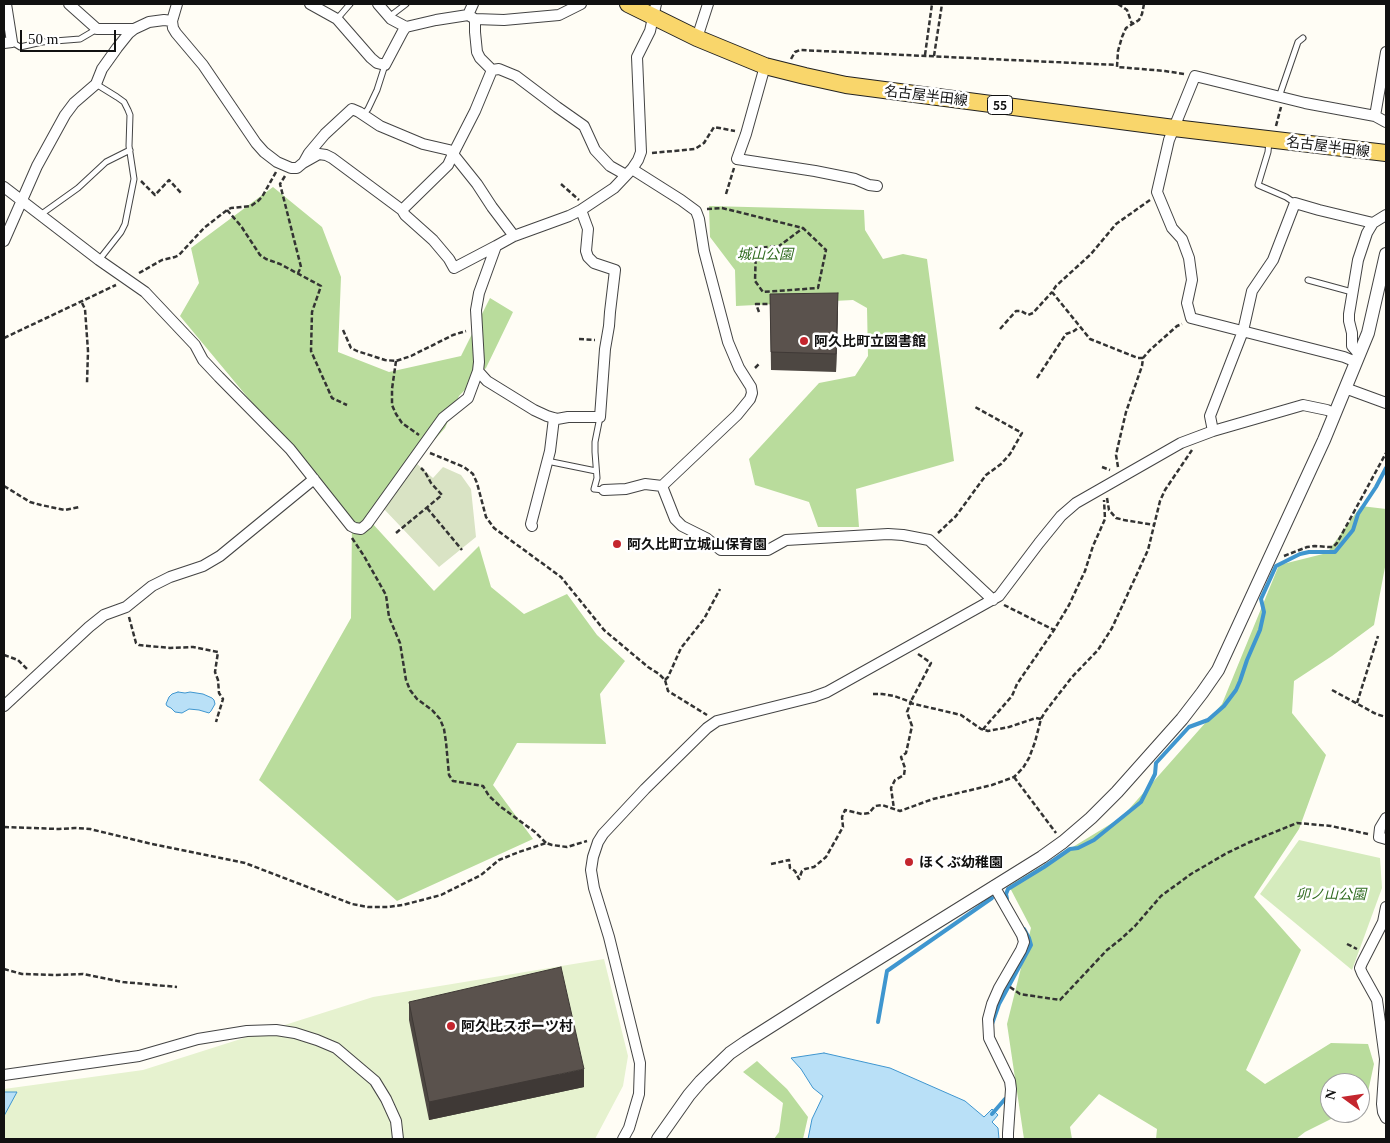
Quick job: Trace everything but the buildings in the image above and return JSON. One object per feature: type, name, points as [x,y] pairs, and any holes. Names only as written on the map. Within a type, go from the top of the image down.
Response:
[{"type":"main road","name":"名古屋半田線","points":[[628,4],[655,10],[697,38],[765,66],[846,85],[1174,128],[1386,153]]},
{"type":"street","points":[[6,4],[8,43]]},
{"type":"street","points":[[70,4],[97,29],[134,29],[150,22],[173,19]]},
{"type":"street","points":[[176,4],[173,28],[203,65],[256,144],[264,152],[285,166],[297,168],[319,154],[332,158],[402,210],[405,215],[433,240],[454,268],[514,236],[569,216],[584,208],[614,188],[629,172],[638,160],[641,152],[637,57],[650,31],[655,10]]},
{"type":"street","points":[[173,19],[182,4]]},
{"type":"street","points":[[310,4],[337,19],[371,58],[377,63],[385,65],[406,28],[436,20],[472,17],[504,20],[559,14],[581,4]]},
{"type":"street","points":[[378,4],[388,17],[406,28]]},
{"type":"street","points":[[473,4],[472,17],[477,52],[480,58],[492,70]]},
{"type":"street","points":[[697,38],[708,4]]},
{"type":"street","points":[[4,241],[37,166],[65,115],[74,103],[96,84],[102,69],[134,29]]},
{"type":"street","points":[[1375,116],[1386,52]]},
{"type":"street","points":[[765,66],[737,159],[815,171],[855,179],[877,186]]},
{"type":"street","points":[[492,70],[499,69],[516,76],[584,126],[595,150],[610,166],[629,172],[681,200],[696,211],[728,342],[739,368],[751,387],[750,399],[737,416],[662,486],[645,484],[626,489],[604,490]]},
{"type":"street","points":[[402,210],[448,165],[475,111],[492,70]]},
{"type":"street","points":[[1358,358],[1344,357],[1191,318],[1187,303],[1192,280],[1189,258],[1182,239],[1172,228],[1157,192],[1169,140],[1195,76],[1281,97],[1375,116],[1386,122]]},
{"type":"street","points":[[303,163],[325,134],[352,109],[380,126],[423,144],[449,150],[477,184],[514,236]]},
{"type":"street","points":[[4,187],[99,260],[145,292],[195,345],[203,360],[290,449],[351,526],[355,528],[361,528],[367,524],[443,418],[468,398],[478,371],[479,349],[476,310],[479,293],[496,246]]},
{"type":"street","points":[[1213,431],[1210,416],[1242,331],[1252,292],[1273,260],[1295,203],[1373,223]]},
{"type":"street","points":[[478,371],[487,381],[534,410],[554,418],[600,417],[604,349],[616,270],[594,262],[588,257],[586,251],[588,229],[584,208]]},
{"type":"street","points":[[1358,358],[1352,346],[1352,332],[1349,321],[1358,260],[1367,233],[1373,223],[1386,216]]},
{"type":"street","points":[[658,1139],[689,1095],[730,1053],[1063,842],[1117,792],[1182,719],[1218,670],[1324,440],[1368,333],[1386,254]]},
{"type":"street","points":[[1345,388],[1386,403]]},
{"type":"street","points":[[623,1139],[629,1128],[639,1094],[640,1063],[609,937],[594,888],[591,870],[598,842],[603,834],[645,789],[707,728],[717,721],[827,692],[999,596],[1039,542],[1061,516],[1076,503],[1180,443],[1213,431],[1303,405],[1334,413]]},
{"type":"street","points":[[532,526],[547,461],[554,418]]},
{"type":"street","points":[[4,706],[104,615],[126,606],[152,586],[170,577],[204,566],[220,556],[314,479]]},
{"type":"street","points":[[662,486],[675,519],[682,526],[706,538],[721,550],[768,550],[786,540],[888,534],[903,535],[929,540],[994,599]]},
{"type":"street","points":[[1383,838],[1380,828],[1386,818]]},
{"type":"street","points":[[994,886],[1022,935],[1024,942],[999,988],[988,1018],[989,1038],[1010,1081],[1008,1139]]},
{"type":"street","points":[[1386,908],[1383,922],[1360,968],[1377,1000],[1385,1059],[1382,1104],[1386,1118]]},
{"type":"street","points":[[4,1074],[139,1056],[198,1039],[247,1031],[276,1030],[302,1035],[336,1048],[375,1081],[396,1121],[398,1139]]},
{"type":"lane","points":[[337,19],[350,4]]},
{"type":"lane","points":[[388,17],[406,4]]},
{"type":"lane","points":[[8,43],[20,47],[42,42],[80,39],[97,29]]},
{"type":"lane","points":[[1281,97],[1298,42],[1303,38]]},
{"type":"lane","points":[[363,115],[377,90],[385,65]]},
{"type":"lane","points":[[96,84],[124,102],[128,110],[130,115],[130,150],[134,176],[121,232],[99,260]]},
{"type":"lane","points":[[1272,139],[1258,185],[1295,203]]},
{"type":"lane","points":[[41,216],[78,188],[106,162],[130,150]]},
{"type":"lane","points":[[1308,280],[1352,292]]},
{"type":"lane","points":[[600,417],[595,442],[597,478],[594,489],[604,490]]},
{"type":"lane","points":[[547,461],[596,471]]},
{"type":"path","points":[[925,55],[932,4]]},
{"type":"path","points":[[934,56],[942,4]]},
{"type":"path","points":[[1118,4],[1127,10],[1132,25]]},
{"type":"path","points":[[1117,65],[1122,37],[1126,28],[1138,20],[1142,14],[1144,4]]},
{"type":"path","points":[[788,72],[791,58],[795,52],[800,50],[1117,65],[1195,76]]},
{"type":"path","points":[[1272,139],[1281,97]]},
{"type":"path","points":[[640,156],[660,151],[688,151],[695,149],[704,143],[714,127],[746,134]]},
{"type":"path","points":[[726,194],[737,159]]},
{"type":"path","points":[[285,166],[280,184],[301,267],[297,274]]},
{"type":"path","points":[[285,166],[258,201],[250,206],[227,210],[241,226],[260,255],[321,286],[312,312],[311,351],[332,398],[347,405]]},
{"type":"path","points":[[134,176],[155,195],[169,180],[182,194]]},
{"type":"path","points":[[561,184],[584,208]]},
{"type":"path","points":[[1000,329],[1016,311],[1021,311],[1028,315],[1033,314],[1056,286],[1090,254],[1116,224],[1158,195]]},
{"type":"path","points":[[696,211],[722,208],[803,228],[826,250],[818,288],[763,292],[755,281],[756,248],[779,246],[803,228]]},
{"type":"path","points":[[808,288],[809,296]]},
{"type":"path","points":[[1052,292],[1090,339],[1138,358],[1144,358]]},
{"type":"path","points":[[82,302],[85,309],[87,331],[87,383]]},
{"type":"path","points":[[759,312],[756,304],[774,304]]},
{"type":"path","points":[[1118,470],[1116,455],[1118,446],[1126,412],[1144,358],[1150,350],[1177,326],[1189,323],[1191,318]]},
{"type":"path","points":[[1037,378],[1066,334],[1079,327]]},
{"type":"path","points":[[343,330],[351,348],[385,360],[396,361],[405,359],[453,335],[477,328]]},
{"type":"path","points":[[579,339],[606,340]]},
{"type":"path","points":[[396,361],[392,405],[402,423],[420,436]]},
{"type":"path","points":[[755,368],[759,364]]},
{"type":"path","points":[[929,540],[956,516],[986,475],[1001,464],[1010,454],[1022,433],[975,407]]},
{"type":"path","points":[[771,864],[789,860],[790,868],[795,871],[798,879],[802,871],[814,867],[826,857],[843,827],[842,817],[845,810],[862,814],[869,813],[875,806],[882,805],[900,811],[932,799],[992,785],[1014,777],[1023,768],[1035,742],[1041,718],[1072,677],[1098,650],[1112,628],[1148,550],[1160,501],[1165,490],[1191,452],[1191,439]]},
{"type":"path","points":[[422,449],[464,467],[473,474],[486,518],[494,528],[560,577],[604,630],[665,680],[668,691],[717,721]]},
{"type":"path","points":[[1270,557],[1276,559],[1307,547],[1333,547],[1337,544],[1386,453]]},
{"type":"path","points":[[396,533],[442,495],[431,483],[425,472],[412,462]]},
{"type":"path","points":[[4,486],[30,502],[65,510],[79,507]]},
{"type":"path","points":[[984,730],[1012,696],[1017,684],[1069,605],[1085,571],[1092,546],[1105,519],[1103,504],[1106,494],[1108,510],[1116,518],[1154,525]]},
{"type":"path","points":[[427,508],[462,550]]},
{"type":"path","points":[[348,532],[386,595],[389,618],[400,643],[406,680],[410,690],[417,699],[440,718],[444,729],[449,775],[452,781],[483,786],[489,796],[501,807],[535,832],[546,843],[567,847],[592,840],[598,842]]},
{"type":"path","points":[[665,680],[681,648],[704,619],[720,589]]},
{"type":"path","points":[[994,599],[1054,630]]},
{"type":"path","points":[[126,606],[136,643],[143,647],[193,647],[218,652],[215,672],[219,693],[223,698],[216,722]]},
{"type":"path","points":[[1357,703],[1378,636]]},
{"type":"path","points":[[894,809],[891,788],[895,780],[904,774],[905,768],[901,757],[906,753],[912,726],[907,712],[931,663],[912,650],[910,646]]},
{"type":"path","points":[[4,655],[18,660],[35,677]]},
{"type":"path","points":[[1332,690],[1386,717]]},
{"type":"path","points":[[873,694],[894,696],[911,702],[910,704],[961,715],[984,730],[992,731],[1041,718]]},
{"type":"path","points":[[1014,777],[1063,842]]},
{"type":"path","points":[[1013,989],[1020,994],[1060,1000],[1107,950],[1135,926],[1161,896],[1192,874],[1227,853],[1293,824],[1331,826],[1383,838]]},
{"type":"path","points":[[4,828],[90,829],[245,863],[352,904],[368,907],[403,905],[441,894],[481,875],[499,860],[546,843]]},
{"type":"path","points":[[4,969],[22,974],[83,974],[123,982],[177,987]]},
{"type":"green space","points":[[273,187],[322,227],[341,277],[338,352],[389,372],[461,356],[490,298],[513,312],[486,368],[459,396],[445,428],[428,447],[372,523],[434,591],[479,546],[491,587],[524,614],[567,594],[597,635],[625,661],[600,694],[606,744],[517,743],[493,785],[533,839],[397,901],[259,780],[351,618],[352,523],[180,316],[199,283],[191,248]]},
{"type":"green space","name":"城山公園","points":[[709,206],[864,210],[865,230],[883,259],[903,254],[927,259],[954,461],[856,489],[859,527],[818,527],[809,502],[755,485],[749,459],[819,383],[855,376],[868,356],[867,308],[853,300],[736,306],[735,270],[710,237]]},
{"type":"green space","points":[[416,463],[433,478],[443,467],[461,475],[471,489],[476,537],[439,567],[383,508]]},
{"type":"green space","points":[[1361,506],[1386,509],[1386,562],[1374,625],[1294,681],[1292,713],[1326,755],[1299,829],[1254,897],[1301,950],[1246,1070],[1265,1084],[1331,1043],[1368,1044],[1374,1064],[1370,1082],[1370,1073],[1320,1073],[1320,1123],[1323,1123],[1296,1139],[1156,1139],[1157,1129],[1099,1094],[1070,1127],[1072,1139],[1024,1139],[1007,1024],[1031,928],[1009,886],[1122,817],[1222,704],[1279,565],[1327,553]]},
{"type":"green space","name":"卯ノ山公園","points":[[1299,840],[1380,858],[1382,888],[1352,970],[1260,894]]},
{"type":"green space","name":"阿久比スポーツ村","points":[[604,959],[628,1056],[623,1086],[595,1139],[4,1139],[4,1089],[143,1070],[373,997]]},
{"type":"green space","points":[[757,1061],[787,1089],[808,1117],[803,1139],[774,1139],[779,1132],[783,1103],[743,1072]]},
{"type":"water","points":[[178,692],[203,694],[212,698],[215,704],[209,713],[189,709],[182,713],[175,712],[166,704],[172,694]]},
{"type":"water","points":[[824,1053],[890,1068],[965,1101],[984,1117],[992,1109],[998,1115],[992,1122],[998,1128],[999,1139],[808,1139],[812,1119],[823,1096],[813,1088],[801,1069],[791,1058]]},
{"type":"water","points":[[4,1092],[17,1092],[4,1116]]},
{"type":"waterway","points":[[1007,899],[1008,889],[1070,849],[1078,848],[1094,840],[1141,802],[1155,774],[1156,763],[1189,727],[1208,720],[1224,706],[1236,690],[1260,630],[1264,612],[1261,599],[1276,566],[1300,554],[1335,552],[1353,530],[1358,514],[1386,468]]},
{"type":"waterway","points":[[878,1022],[887,971],[992,898]]},
{"type":"waterway","points":[[992,1024],[999,1004],[1031,945],[1024,929]]},
{"type":"waterway","points":[[992,1114],[1005,1099]]},
{"type":"place","name":"阿久比町立図書館","points":[[804,341]]},
{"type":"place","name":"阿久比町立城山保育園","points":[[617,544]]},
{"type":"place","name":"ほくぶ幼稚園","points":[[909,862]]},
{"type":"place","name":"阿久比スポーツ村","points":[[451,1026]]}]
